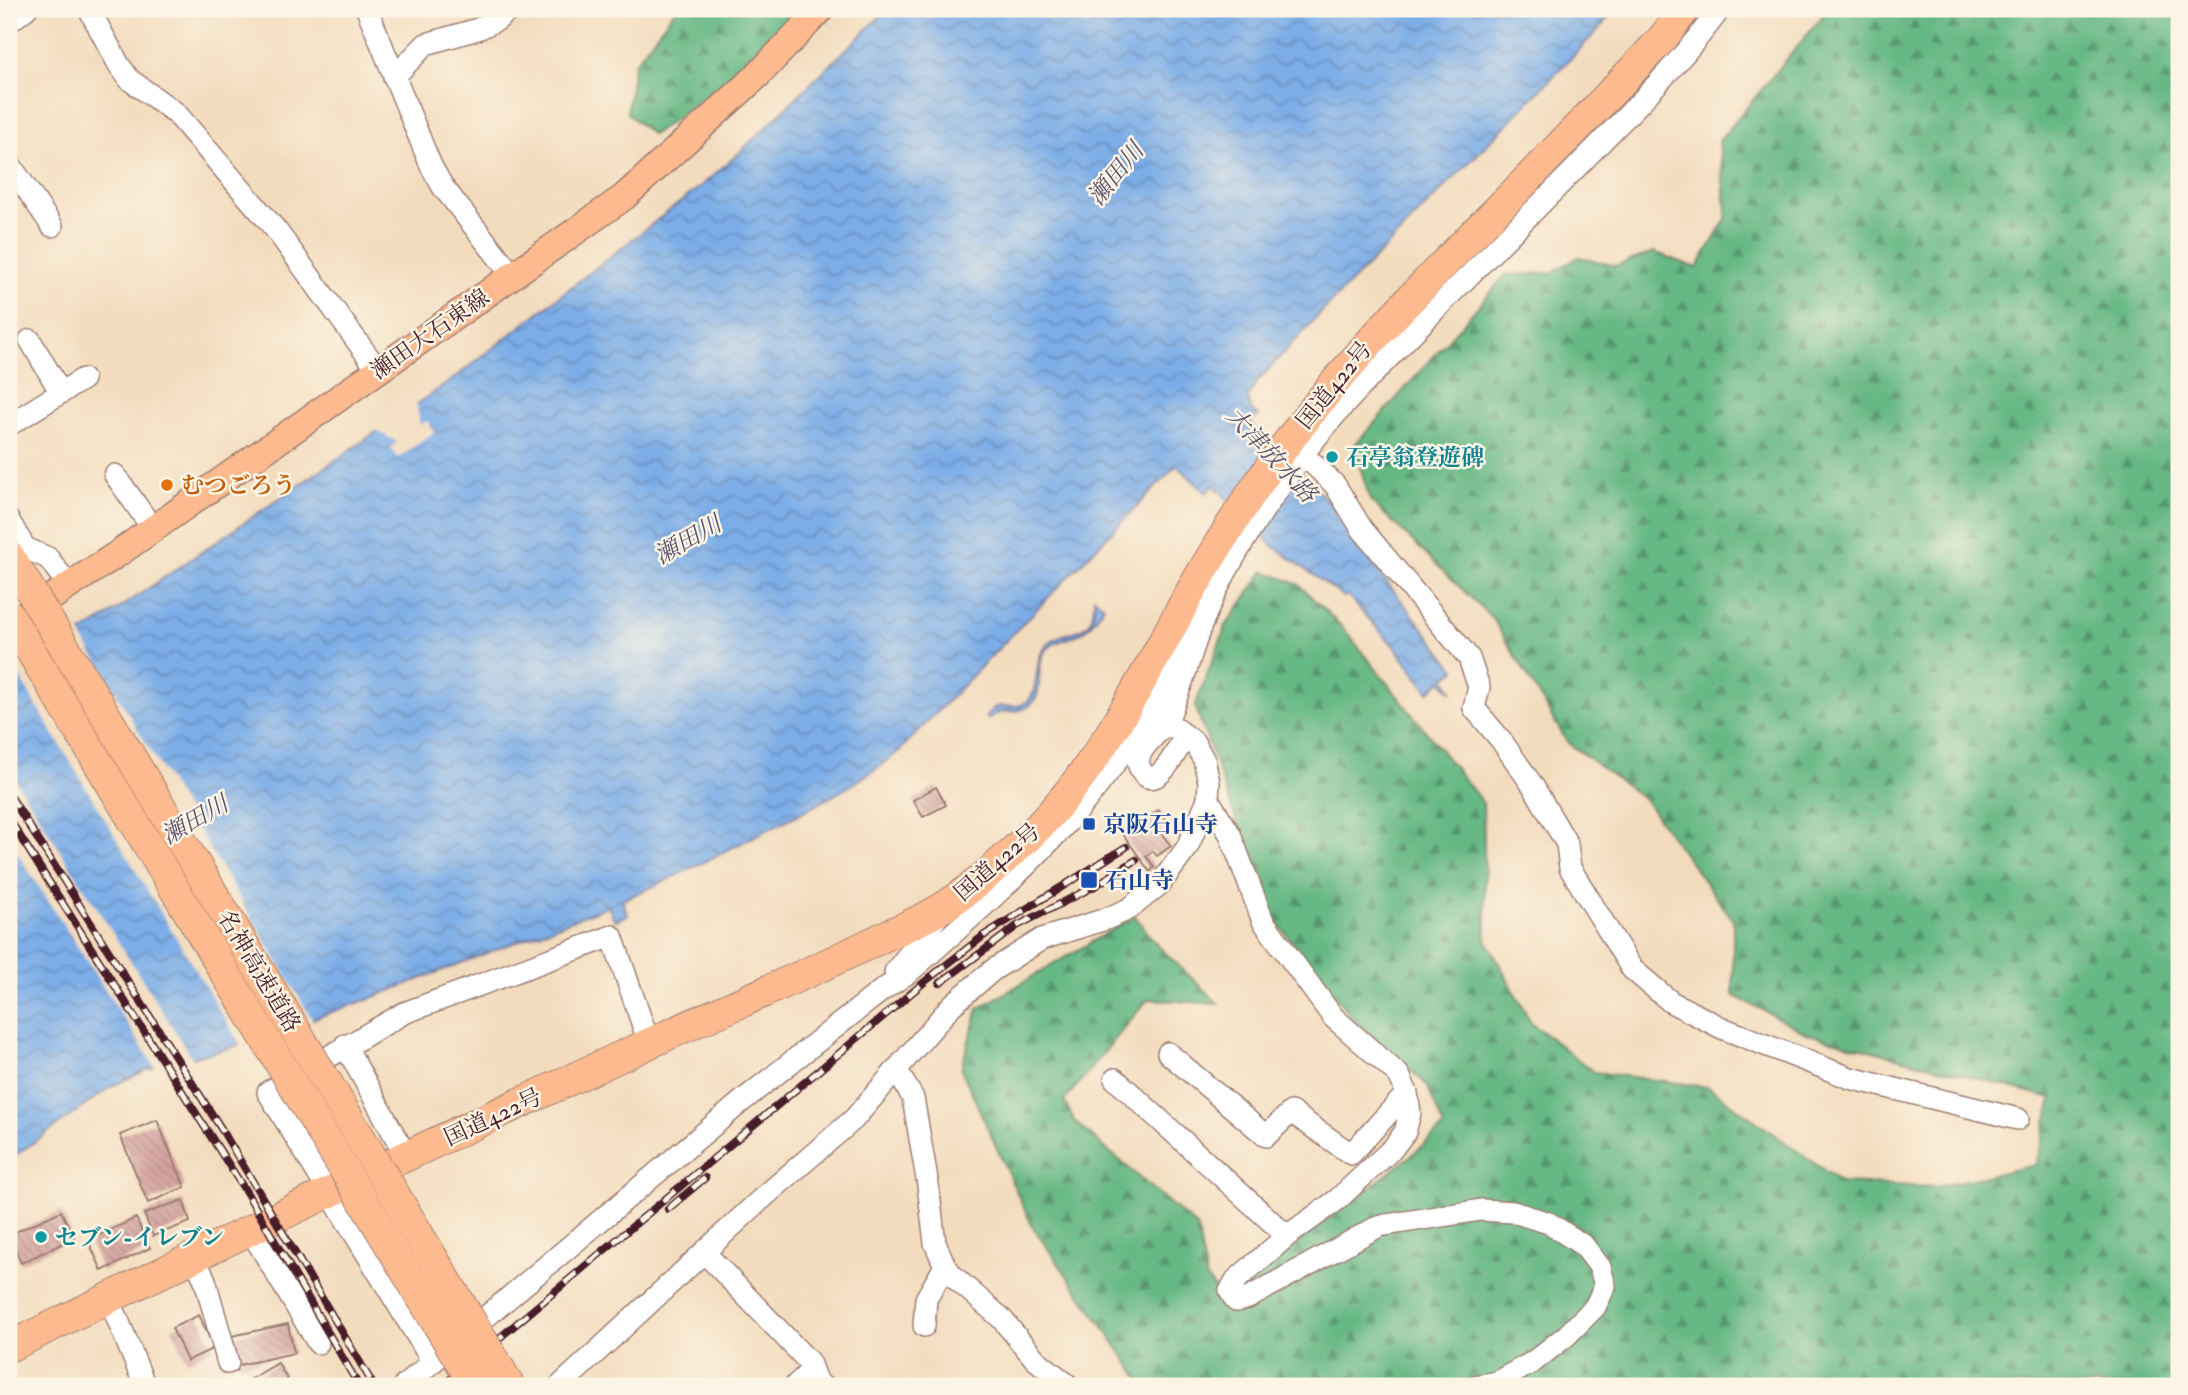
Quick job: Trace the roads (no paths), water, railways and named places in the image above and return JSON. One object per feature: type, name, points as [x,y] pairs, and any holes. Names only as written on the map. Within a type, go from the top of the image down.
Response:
[{"type":"highway","name":"国道422号","points":[[9,1347],[194,1257],[649,1043],[846,955],[945,906],[1045,821],[1072,790],[1106,741],[1141,702],[1189,594],[1237,514],[1292,447],[1386,323],[1624,99],[1662,39],[1685,9]]},
{"type":"highway","name":"名神高速道路","points":[[9,556],[510,1386]]},
{"type":"highway","name":"名神高速道路","points":[[9,615],[475,1386]]},
{"type":"main road","name":"瀬田大石東線","points":[[9,623],[153,529],[624,197],[757,76],[821,9]]},
{"type":"street","points":[[9,22],[26,9]]},
{"type":"street","points":[[89,9],[130,80],[176,113],[267,219],[379,370]]},
{"type":"street","points":[[367,9],[437,177],[513,276]]},
{"type":"street","points":[[394,77],[426,44],[478,29],[497,20],[510,9]]},
{"type":"street","points":[[1624,99],[1699,39],[1720,9]]},
{"type":"street","points":[[9,163],[52,226]]},
{"type":"street","points":[[30,340],[61,393]]},
{"type":"street","points":[[9,425],[83,379]]},
{"type":"street","points":[[1185,735],[1165,770],[1158,775],[1144,774],[1138,761],[1141,753],[1167,722],[1206,612],[1292,447],[1335,485],[1362,529],[1469,658],[1479,687],[1474,708],[1501,740],[1540,797],[1567,844],[1570,868],[1632,969],[1681,1008],[1722,1028],[1824,1068],[1850,1078],[2018,1119]]},
{"type":"street","points":[[115,475],[153,529]]},
{"type":"street","points":[[9,521],[25,548],[48,558],[69,586]]},
{"type":"street","points":[[404,1386],[741,1102],[918,965],[1051,842],[1104,777],[1141,702],[1194,742],[1204,760],[1209,782],[1208,799],[1187,848],[1160,884],[1129,909],[1042,939],[993,970],[952,1005],[854,1119],[758,1202],[560,1386]]},
{"type":"street","points":[[1208,799],[1230,834],[1263,921],[1333,1017],[1399,1075],[1407,1093],[1410,1113],[1405,1132],[1393,1148],[1337,1200],[1287,1236],[1236,1280],[1230,1291],[1236,1301],[1248,1298],[1379,1226],[1481,1210],[1513,1212],[1549,1223],[1584,1245],[1600,1268],[1605,1286],[1595,1307],[1566,1336],[1533,1362],[1497,1381],[1475,1386]]},
{"type":"street","points":[[881,991],[945,906]]},
{"type":"street","points":[[433,1362],[268,1092],[404,1013],[612,936],[649,1043]]},
{"type":"street","points":[[345,1045],[407,1157]]},
{"type":"street","points":[[1168,1053],[1266,1136],[1291,1112],[1351,1154],[1407,1093]]},
{"type":"street","points":[[897,1071],[914,1098],[935,1243],[944,1266],[1001,1318],[1036,1360],[1069,1386]]},
{"type":"street","points":[[1115,1079],[1287,1236]]},
{"type":"street","points":[[251,1231],[318,1343]]},
{"type":"street","points":[[705,1253],[810,1362],[817,1378],[795,1386]]},
{"type":"street","points":[[194,1257],[205,1280],[228,1363]]},
{"type":"street","points":[[924,1326],[926,1299],[944,1266]]},
{"type":"street","points":[[109,1298],[145,1386]]},
{"type":"water","points":[[888,9],[1615,9],[1599,29],[1315,319],[1255,384],[1248,398],[1251,410],[1258,416],[1250,423],[1330,503],[1375,567],[1456,670],[1445,679],[1453,693],[1441,681],[1429,692],[1394,646],[1347,595],[1344,597],[1272,545],[1214,485],[1206,493],[1177,465],[899,751],[848,787],[707,861],[622,900],[628,915],[615,921],[608,906],[369,999],[229,1048],[148,1069],[112,1086],[9,1160],[9,676],[101,621],[452,380],[701,186],[737,155]]},
{"type":"water","points":[[1094,597],[1104,606],[1090,626],[1079,634],[1051,645],[1043,655],[1034,701],[1024,709],[999,713],[988,719],[986,716],[995,707],[1016,706],[1027,702],[1034,691],[1042,652],[1054,639],[1085,627],[1093,612]]},
{"type":"railway","points":[[9,794],[222,1130],[374,1386]]},
{"type":"railway","points":[[9,819],[248,1195],[359,1386]]},
{"type":"railway","points":[[442,1386],[928,979],[986,934],[1126,847]]},
{"type":"railway","points":[[940,983],[1017,926],[1093,887],[1136,860]]},
{"type":"railway","points":[[668,1209],[705,1178]]},
{"type":"place","name":"石亭翁登遊碑","points":[[1332,457]]},
{"type":"place","name":"むつごろう","points":[[167,485]]},
{"type":"place","name":"京阪石山寺","points":[[1089,824]]},
{"type":"place","name":"石山寺","points":[[1089,880]]},
{"type":"place","name":"セブン-イレブン","points":[[41,1237]]},
{"type":"water label","name":"瀬田川","points":[[1116,174]]},
{"type":"water label","name":"大津放水路","points":[[1271,455]]},
{"type":"water label","name":"瀬田川","points":[[688,540]]},
{"type":"water label","name":"瀬田川","points":[[195,820]]}]
